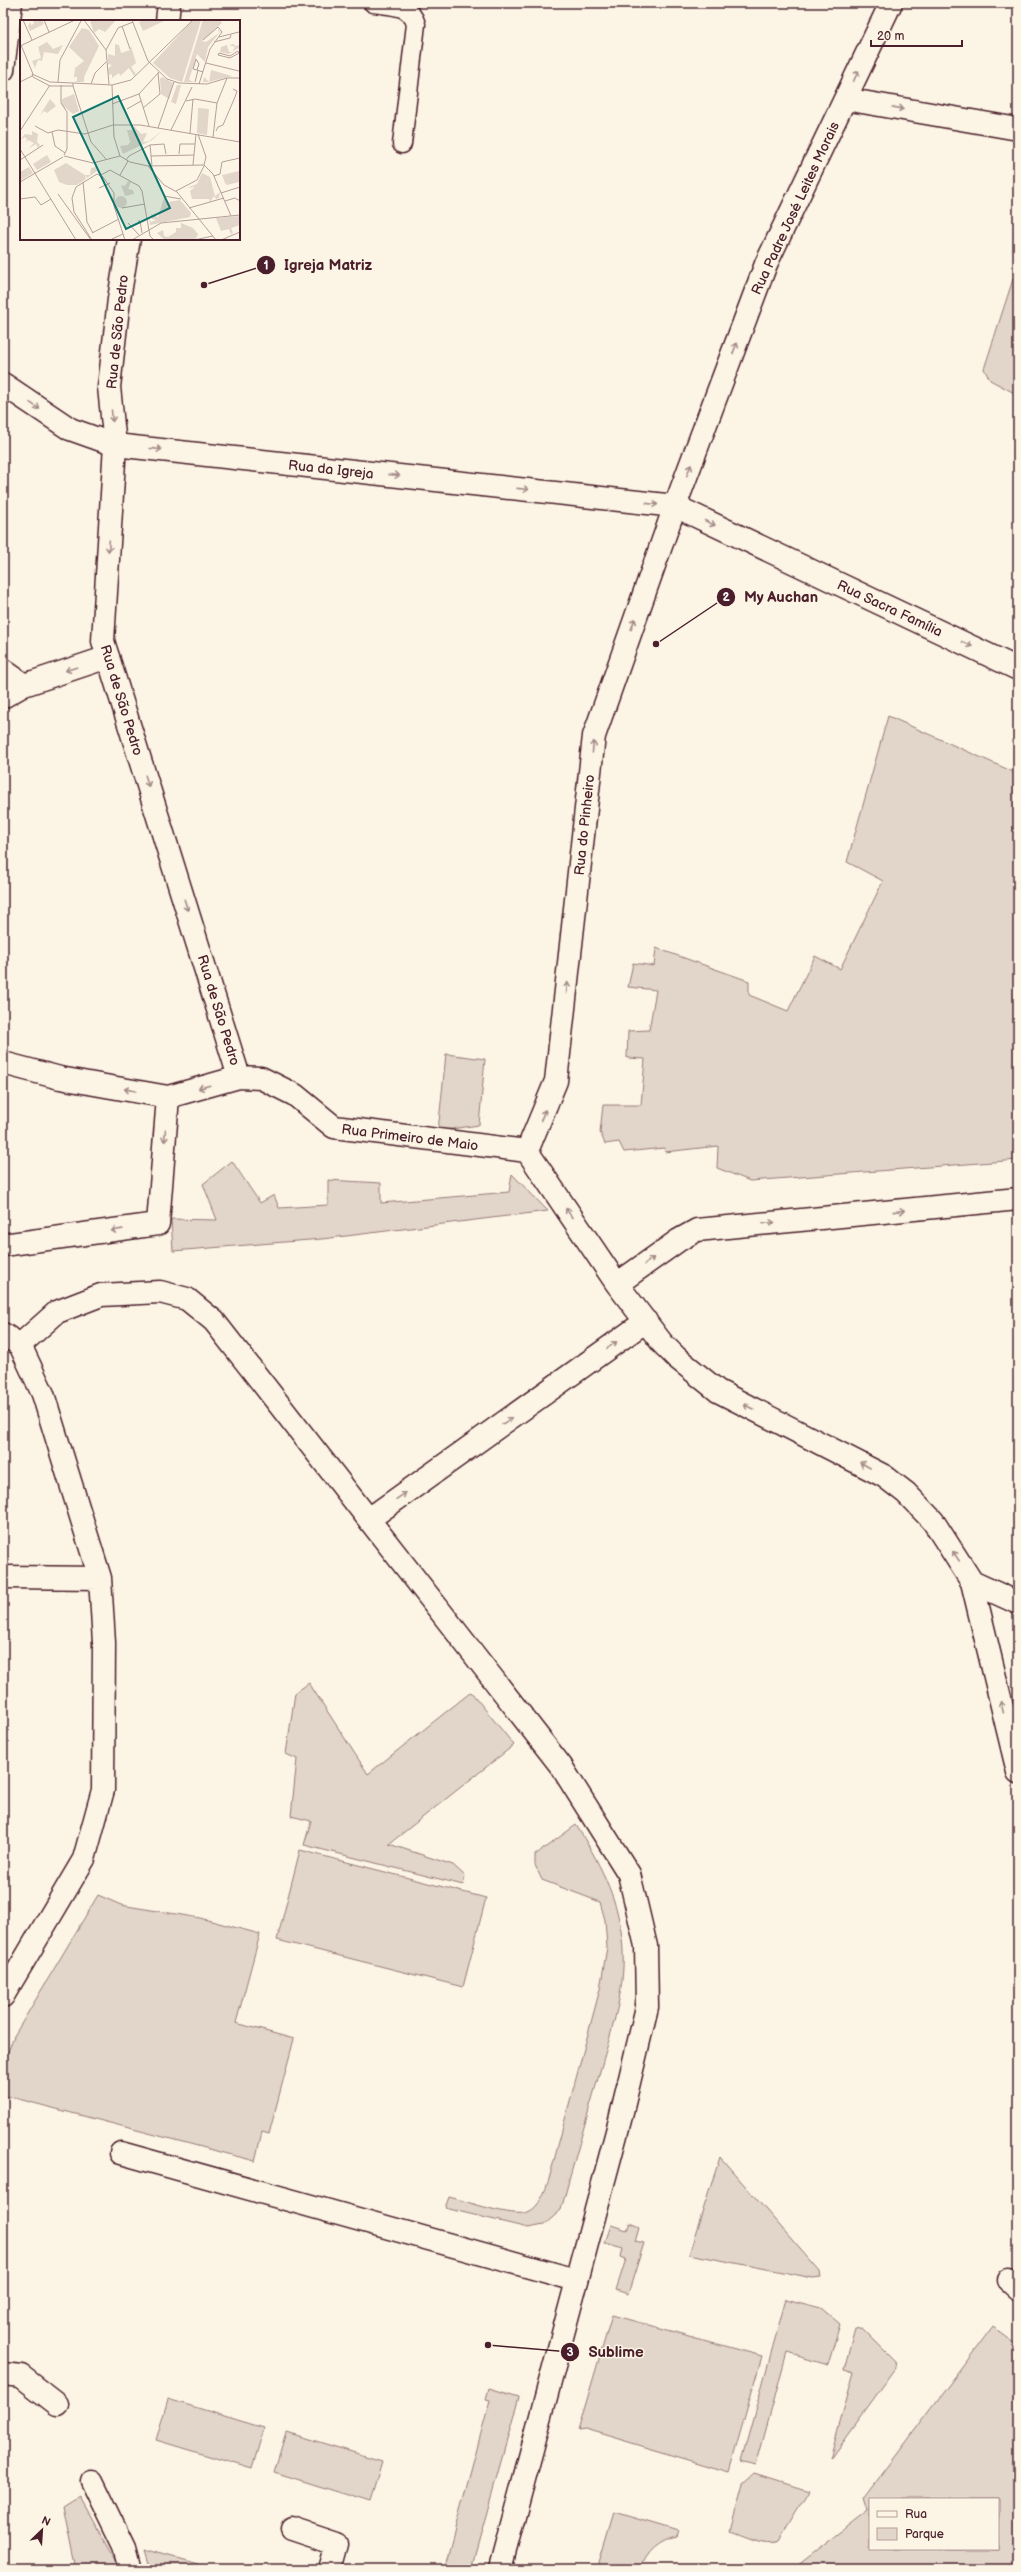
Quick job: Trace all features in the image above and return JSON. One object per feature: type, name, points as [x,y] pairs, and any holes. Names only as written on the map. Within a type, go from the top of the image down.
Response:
[{"type":"street","points":[[3,70],[12,3]]},
{"type":"street","points":[[167,20],[169,3]]},
{"type":"street","name":"Rua Padre José Leites Morais","points":[[675,506],[766,264],[891,3]]},
{"type":"street","points":[[845,99],[1018,129]]},
{"type":"street","name":"Rua de São Pedro","points":[[129,240],[119,299],[110,386],[115,445],[103,641],[240,1077]]},
{"type":"street","name":"Rua da Igreja","points":[[3,384],[70,429],[115,445],[675,506]]},
{"type":"street","name":"Rua Sacra Família","points":[[675,506],[1018,669]]},
{"type":"street","name":"Rua do Pinheiro","points":[[528,1150],[556,1081],[594,736],[675,506]]},
{"type":"street","points":[[3,697],[24,684],[108,657]]},
{"type":"street","points":[[3,670],[24,684]]},
{"type":"street","name":"Rua Primeiro de Maio","points":[[3,1063],[60,1078],[168,1097],[240,1077],[261,1078],[280,1085],[295,1095],[334,1127],[528,1150]]},
{"type":"street","points":[[3,1245],[158,1224],[168,1097]]},
{"type":"street","points":[[528,1150],[617,1284],[677,1358],[718,1391],[860,1462],[906,1493],[933,1522],[972,1582],[1018,1772]]},
{"type":"street","points":[[617,1284],[679,1240],[696,1230],[1018,1199]]},
{"type":"street","points":[[3,1996],[84,1859],[103,1790],[104,1643],[100,1578],[43,1394],[12,1340],[57,1312],[101,1295],[160,1292],[187,1299],[214,1322],[561,1766],[629,1874],[646,1946],[647,2007],[620,2120],[500,2569]]},
{"type":"street","points":[[369,1519],[646,1321]]},
{"type":"street","points":[[3,1577],[100,1578]]},
{"type":"street","points":[[972,1582],[1018,1603]]},
{"type":"street","points":[[121,2153],[576,2280]]},
{"type":"street","points":[[3,2374],[21,2376],[57,2404]]},
{"type":"street","points":[[92,2480],[124,2547],[130,2569]]},
{"type":"street","points":[[292,2529],[337,2544],[330,2569]]},
{"type":"lane","points":[[373,3],[404,8],[413,14],[416,24],[402,144]]},
{"type":"green space","points":[[1013,279],[1018,280],[1018,395],[990,380],[984,369]]},
{"type":"green space","points":[[888,716],[1018,774],[1018,1160],[750,1181],[717,1168],[718,1146],[665,1152],[664,1148],[624,1152],[619,1142],[605,1144],[600,1132],[603,1105],[641,1105],[645,1059],[627,1058],[628,1031],[649,1030],[656,990],[628,987],[633,963],[654,966],[656,948],[749,981],[749,995],[788,1011],[815,956],[840,969],[883,881],[847,862]]},
{"type":"green space","points":[[446,1054],[485,1059],[479,1125],[438,1131]]},
{"type":"green space","points":[[232,1161],[260,1203],[274,1195],[279,1208],[328,1205],[328,1180],[381,1183],[381,1203],[509,1192],[512,1174],[548,1211],[322,1239],[173,1251],[171,1219],[217,1220],[203,1184]]},
{"type":"green space","points":[[309,1683],[368,1774],[471,1692],[514,1745],[389,1844],[453,1865],[465,1876],[463,1885],[304,1845],[311,1821],[291,1816],[297,1759],[286,1754],[295,1693]]},
{"type":"green space","points":[[576,1825],[606,1879],[616,1908],[622,1939],[623,1974],[621,1991],[613,2025],[561,2210],[544,2225],[528,2228],[445,2208],[449,2197],[501,2211],[512,2213],[528,2212],[539,2203],[544,2193],[600,1989],[607,1947],[605,1920],[600,1902],[542,1880],[535,1865],[535,1855]]},
{"type":"green space","points":[[300,1850],[486,1898],[463,1987],[277,1940]]},
{"type":"green space","points":[[98,1895],[121,1905],[200,1918],[260,1934],[236,2023],[294,2039],[269,2134],[262,2132],[255,2161],[3,2095],[3,2065],[14,2036]]},
{"type":"green space","points":[[720,2157],[820,2272],[821,2277],[813,2278],[689,2254]]},
{"type":"green space","points":[[630,2223],[639,2227],[635,2241],[644,2243],[628,2294],[616,2290],[626,2259],[621,2257],[623,2248],[605,2243],[611,2225],[627,2230]]},
{"type":"green space","points":[[786,2299],[821,2308],[840,2324],[828,2365],[787,2353],[756,2466],[741,2462]]},
{"type":"green space","points":[[612,2315],[762,2356],[729,2472],[585,2429],[578,2430]]},
{"type":"green space","points":[[993,2326],[1018,2344],[1018,2569],[793,2569],[868,2511],[864,2498]]},
{"type":"green space","points":[[862,2328],[895,2361],[896,2368],[830,2459],[854,2372],[844,2369],[855,2329]]},
{"type":"green space","points":[[489,2388],[519,2397],[471,2569],[444,2569],[490,2400],[486,2399]]},
{"type":"green space","points":[[168,2399],[264,2428],[252,2469],[156,2440]]},
{"type":"green space","points":[[286,2432],[382,2461],[370,2502],[274,2472]]},
{"type":"green space","points":[[754,2474],[808,2491],[778,2541],[767,2543],[760,2542],[730,2531],[743,2484]]},
{"type":"green space","points":[[79,2495],[115,2560],[116,2569],[76,2569],[63,2505]]},
{"type":"green space","points":[[614,2512],[678,2531],[676,2537],[658,2544],[649,2552],[640,2569],[597,2569]]},
{"type":"green space","points":[[144,2549],[198,2564],[196,2569],[150,2569]]},
{"type":"place","name":"Igreja Matriz","points":[[204,285]]},
{"type":"place","name":"My Auchan","points":[[656,644]]},
{"type":"place","name":"Sublime","points":[[488,2345]]}]
